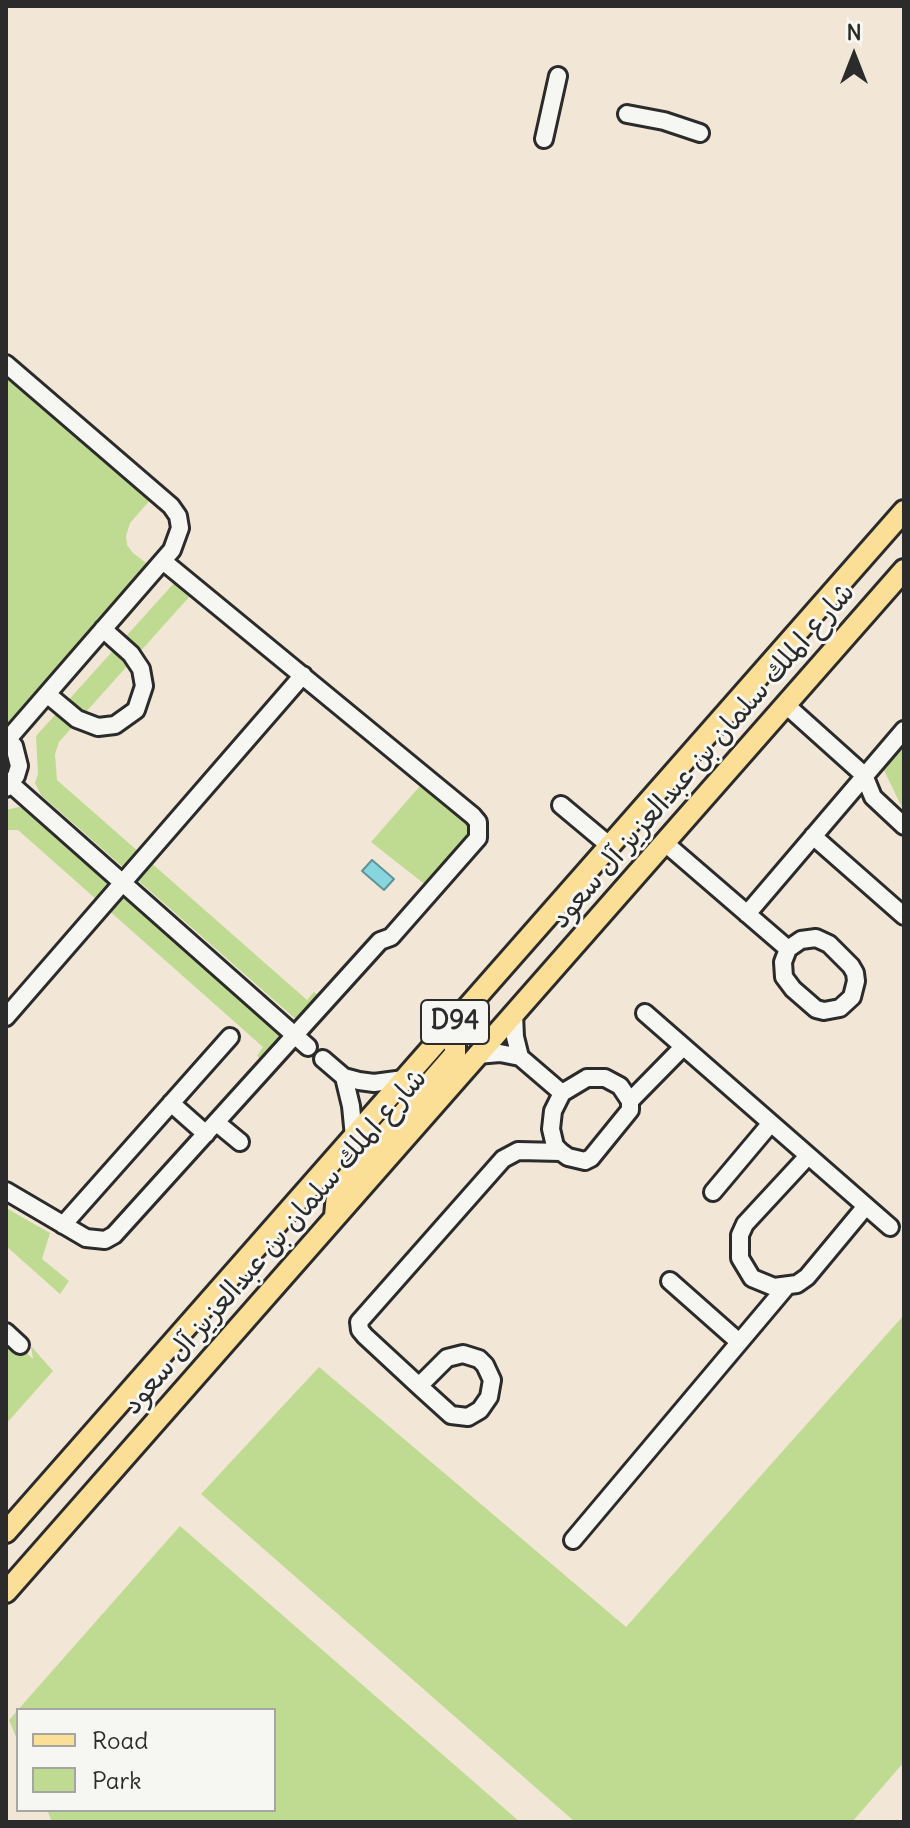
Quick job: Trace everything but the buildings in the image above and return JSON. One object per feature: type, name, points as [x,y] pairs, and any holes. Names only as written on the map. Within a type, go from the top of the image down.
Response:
[{"type":"main road","name":"شارع الملك سلمان بن عبدالعزيز آل سعود","points":[[10,1524],[904,511]]},
{"type":"main road","name":"شارع الملك سلمان بن عبدالعزيز آل سعود","points":[[6,1592],[904,570]]},
{"type":"main road","points":[[335,1216],[337,1195],[347,1178],[455,1054],[455,1043],[451,1038],[439,1039]]},
{"type":"lane","points":[[544,139],[558,76]]},
{"type":"lane","points":[[627,114],[664,121],[700,133]]},
{"type":"lane","points":[[6,364],[171,506],[178,516],[178,539],[163,561],[7,738],[18,756],[19,766],[8,786],[302,1042]]},
{"type":"lane","points":[[6,1191],[95,1241],[114,1235],[212,1128],[302,1042],[380,941],[391,937],[474,845],[479,830],[473,816],[163,561]]},
{"type":"lane","points":[[47,694],[77,719],[98,727],[115,725],[136,710],[144,686],[141,669],[131,654],[103,629]]},
{"type":"lane","points":[[6,1017],[303,675]]},
{"type":"lane","points":[[786,705],[864,775],[880,806],[904,826]]},
{"type":"lane","points":[[747,914],[904,730]]},
{"type":"lane","points":[[561,805],[610,846]]},
{"type":"lane","points":[[813,836],[904,916]]},
{"type":"lane","points":[[665,843],[788,949]]},
{"type":"lane","points":[[816,938],[829,944],[851,966],[856,981],[852,997],[832,1010],[816,1009],[809,1004],[784,977],[783,962],[788,949],[801,940],[816,938]]},
{"type":"lane","points":[[645,1013],[890,1227]]},
{"type":"lane","points":[[514,1014],[520,1057]]},
{"type":"lane","points":[[63,1225],[230,1037]]},
{"type":"lane","points":[[630,1101],[683,1047]]},
{"type":"lane","points":[[477,1055],[500,1053],[520,1057],[562,1093]]},
{"type":"lane","points":[[323,1059],[344,1077],[374,1083],[404,1079]]},
{"type":"lane","points":[[344,1077],[354,1137]]},
{"type":"lane","points":[[605,1078],[620,1086],[630,1101],[626,1118],[591,1158],[576,1160],[555,1146],[551,1129],[553,1111],[562,1093],[578,1081],[605,1078]]},
{"type":"lane","points":[[171,1103],[240,1142]]},
{"type":"lane","points":[[713,1192],[771,1123]]},
{"type":"lane","points":[[419,1386],[447,1358],[463,1354],[479,1359],[492,1380],[489,1397],[480,1410],[463,1418],[451,1415],[419,1386],[365,1336],[359,1322],[503,1159],[518,1151],[561,1152]]},
{"type":"lane","points":[[786,1287],[762,1284],[745,1269],[740,1258],[740,1235],[745,1224],[808,1156]]},
{"type":"lane","points":[[573,1540],[786,1287],[807,1277],[866,1206]]},
{"type":"lane","points":[[670,1281],[739,1342]]},
{"type":"lane","points":[[6,1332],[20,1345]]},
{"type":"green space","points":[[6,377],[19,384],[151,499],[130,523],[126,536],[127,545],[133,553],[154,569],[9,730],[6,729]]},
{"type":"green space","points":[[175,582],[190,596],[59,742],[55,754],[57,780],[307,1000],[314,992],[329,1003],[308,1030],[41,795],[35,783],[38,774],[36,736]]},
{"type":"green space","points":[[904,745],[904,812],[883,768]]},
{"type":"green space","points":[[420,786],[472,825],[476,832],[432,890],[371,842]]},
{"type":"green space","points":[[19,807],[32,813],[292,1046],[272,1067],[257,1056],[263,1047],[18,830],[6,830],[6,810]]},
{"type":"green space","points":[[6,1208],[50,1233],[42,1259],[69,1281],[60,1294],[6,1246]]},
{"type":"green space","points":[[904,1315],[904,1762],[852,1822],[575,1822],[201,1494],[319,1367],[626,1627]]},
{"type":"green space","points":[[6,1333],[33,1359],[31,1346],[53,1371],[6,1424]]},
{"type":"green space","points":[[180,1526],[520,1822],[52,1822],[48,1812],[276,1812],[276,1708],[20,1708]]},
{"type":"green space","points":[[16,1712],[16,1737],[9,1720]]},
{"type":"water","points":[[372,860],[394,879],[384,890],[362,871]]}]
